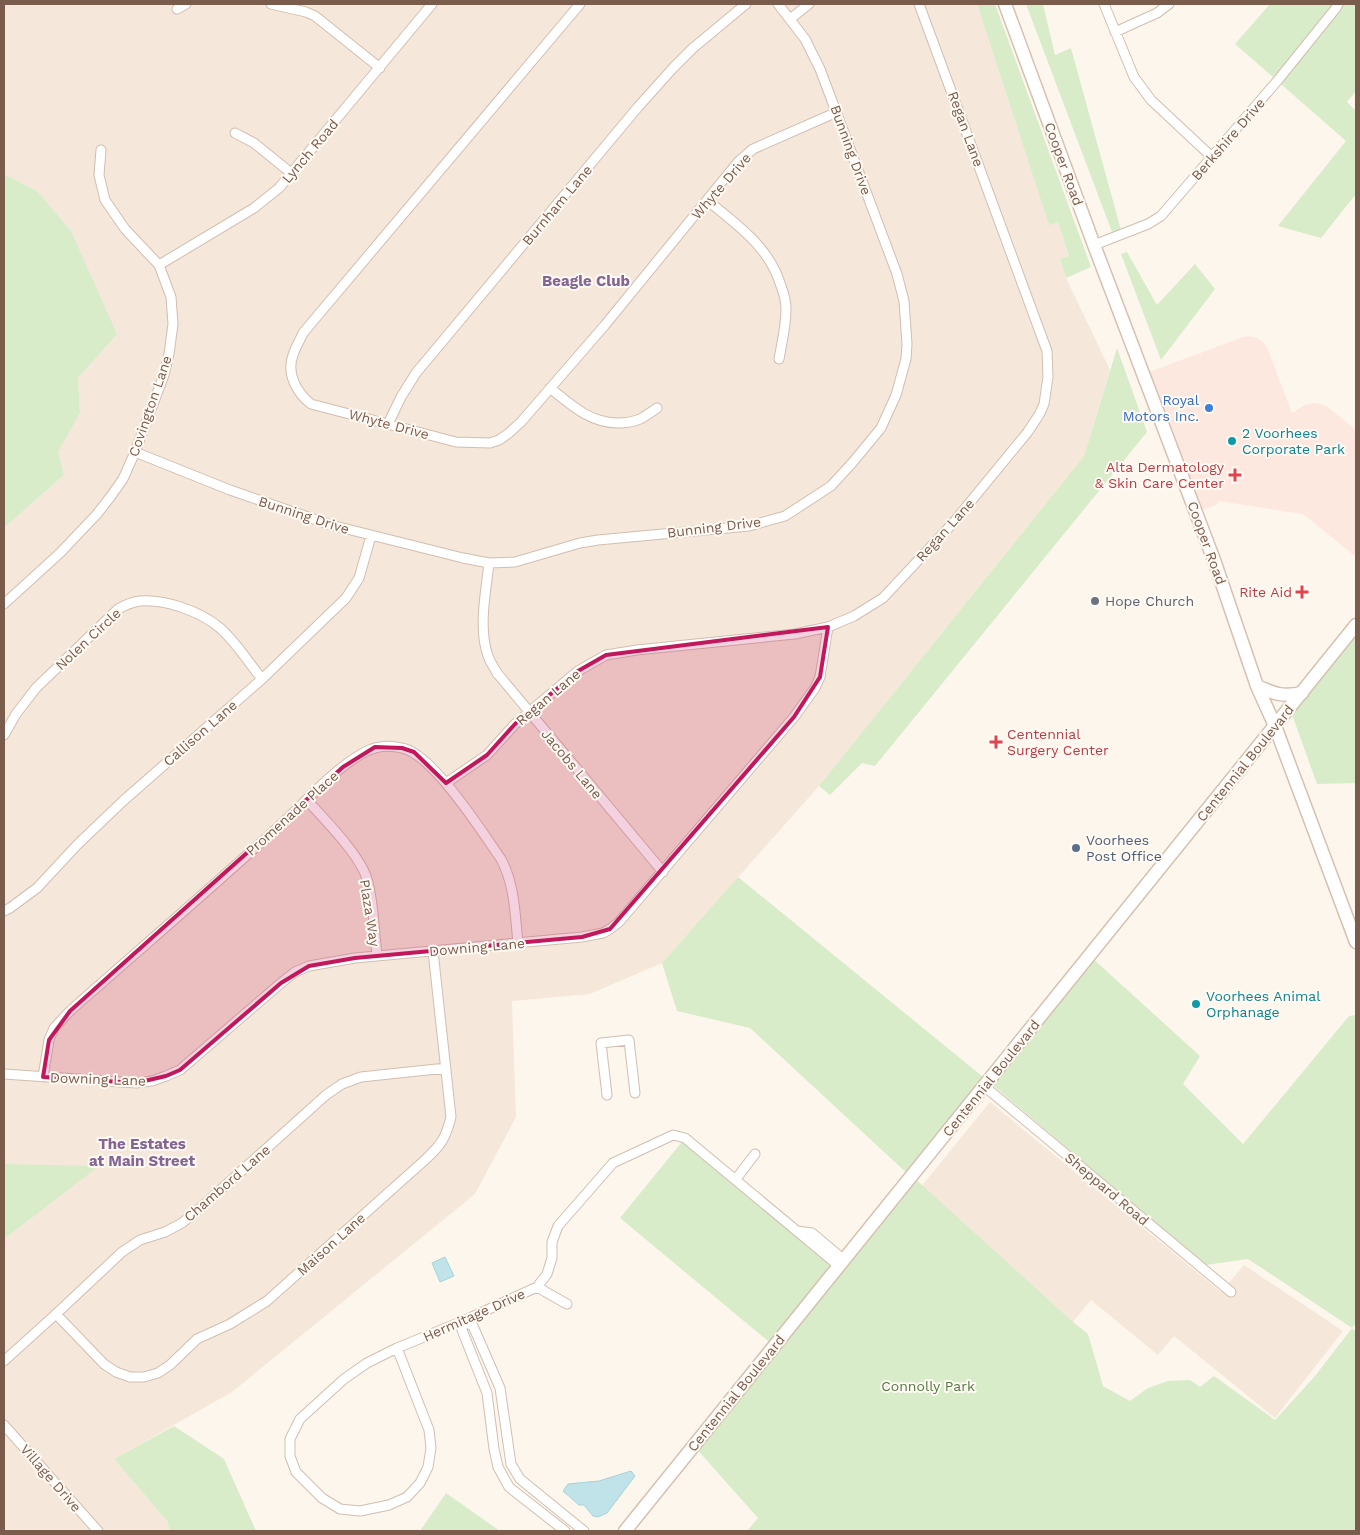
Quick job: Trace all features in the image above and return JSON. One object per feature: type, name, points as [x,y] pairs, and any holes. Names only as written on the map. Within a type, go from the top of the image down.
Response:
[{"type":"main road","name":"Cooper Road","points":[[1005,4],[1214,560],[1257,686],[1275,726],[1356,942]]},
{"type":"main road","name":"Centennial Boulevard","points":[[625,1531],[1356,625]]},
{"type":"main road","points":[[1257,686],[1275,694],[1286,696],[1302,693]]},
{"type":"street","points":[[177,9],[186,4]]},
{"type":"street","points":[[271,4],[315,16],[380,68]]},
{"type":"street","name":"Lynch Road","points":[[159,265],[254,208],[279,188],[432,4]]},
{"type":"street","name":"Whyte Drive","points":[[580,4],[303,334],[291,362],[292,375],[300,393],[311,404],[456,442],[490,443],[499,440],[521,422],[605,325],[738,162],[753,149],[837,112]]},
{"type":"street","name":"Burnham Lane","points":[[388,424],[401,397],[416,374],[638,107],[693,48],[746,4]]},
{"type":"street","name":"Bunning Drive","points":[[135,452],[230,490],[330,525],[488,563],[515,562],[580,543],[598,540],[749,526],[785,516],[831,486],[881,428],[896,395],[906,359],[907,330],[904,301],[897,274],[820,69],[805,39],[778,4]]},
{"type":"street","points":[[790,19],[809,4]]},
{"type":"street","name":"Regan Lane","points":[[446,783],[487,755],[529,712],[578,671],[606,655],[795,634],[828,627],[854,616],[883,598],[959,515],[1039,415],[1044,404],[1048,377],[1048,351],[919,4]]},
{"type":"street","points":[[1104,4],[1134,77],[1151,100],[1212,157]]},
{"type":"street","points":[[1115,32],[1157,13],[1169,4]]},
{"type":"street","name":"Berkshire Drive","points":[[1094,245],[1148,224],[1161,216],[1278,80],[1338,4]]},
{"type":"street","points":[[236,133],[254,142],[291,173]]},
{"type":"street","name":"Covington Lane","points":[[4,604],[60,552],[97,514],[123,479],[164,375],[169,354],[173,324],[171,296],[159,265],[125,229],[105,200],[99,175],[101,150]]},
{"type":"street","points":[[707,200],[761,247],[778,275],[786,310],[780,359]]},
{"type":"street","points":[[550,388],[581,412],[593,419],[608,423],[631,422],[642,418],[656,408]]},
{"type":"street","name":"Callison Lane","points":[[4,911],[37,888],[77,845],[123,801],[262,679],[346,598],[359,578],[371,536]]},
{"type":"street","name":"Jacobs Lane","points":[[488,563],[483,624],[488,656],[497,673],[663,872]]},
{"type":"street","name":"Nolen Circle","points":[[4,735],[16,714],[36,688],[118,609],[140,601],[168,603],[207,619],[229,637],[262,679]]},
{"type":"street","name":"Downing Lane","points":[[4,1074],[136,1083],[152,1081],[180,1070],[295,972],[309,966],[355,958],[582,937],[603,933],[619,922],[794,717],[815,688],[820,677],[828,627]]},
{"type":"street","name":"Promenade Place","points":[[43,1077],[49,1040],[54,1028],[70,1010],[269,835],[343,767],[375,748],[402,748],[414,752],[446,783],[507,869],[514,901],[518,943]]},
{"type":"street","name":"Plaza Way","points":[[307,800],[355,856],[362,867],[367,879],[377,956]]},
{"type":"street","name":"Maison Lane","points":[[56,1314],[104,1364],[116,1372],[130,1377],[144,1377],[158,1373],[170,1365],[197,1339],[230,1324],[267,1301],[438,1148],[447,1133],[450,1117],[433,951]]},
{"type":"street","points":[[606,1095],[601,1043],[629,1040],[635,1092]]},
{"type":"street","name":"Chambord Lane","points":[[4,1361],[122,1252],[140,1240],[165,1232],[182,1223],[326,1095],[342,1084],[361,1078],[446,1068]]},
{"type":"street","name":"Sheppard Road","points":[[984,1086],[1231,1292]]},
{"type":"street","name":"Hermitage Drive","points":[[397,1348],[429,1430],[431,1448],[428,1467],[420,1483],[407,1497],[360,1511],[340,1509],[322,1498],[296,1472],[290,1456],[290,1439],[300,1419],[344,1379],[367,1363],[397,1348],[463,1321],[537,1287],[546,1274],[552,1258],[552,1242],[558,1226],[613,1162],[672,1135],[685,1138],[797,1231],[812,1233],[842,1263]]},
{"type":"street","points":[[736,1180],[755,1154]]},
{"type":"street","points":[[537,1287],[567,1304]]},
{"type":"street","points":[[565,1531],[509,1487],[498,1467],[487,1393],[462,1330],[463,1321],[473,1326],[500,1388],[511,1464],[520,1479],[584,1531]]},
{"type":"street","name":"Village Drive","points":[[4,1425],[98,1531]]},
{"type":"highlighted area","points":[[828,627],[820,677],[794,717],[610,929],[582,937],[355,958],[309,966],[281,983],[180,1070],[166,1076],[136,1083],[43,1077],[49,1040],[70,1011],[343,767],[375,747],[402,748],[414,752],[446,783],[487,755],[515,724],[578,671],[606,655]]},
{"type":"shaded area","name":"Beagle Club","points":[[4,4],[977,4],[1049,224],[1058,222],[1069,256],[1060,259],[1066,278],[1110,370],[1084,456],[819,786],[662,963],[590,994],[512,1001],[516,1117],[475,1194],[232,1392],[114,1459],[167,1521],[170,1531],[4,1531],[4,528],[64,475],[57,452],[80,413],[78,378],[116,334],[37,191],[4,174]]},
{"type":"shaded area","points":[[1250,336],[1257,338],[1267,347],[1292,413],[1305,405],[1321,404],[1328,407],[1356,430],[1356,557],[1303,514],[1219,501],[1216,505],[1196,512],[1144,374]]},
{"type":"shaded area","points":[[990,1102],[1221,1292],[1244,1265],[1343,1331],[1275,1418],[1174,1336],[1158,1355],[1091,1300],[1073,1322],[920,1188]]},
{"type":"green space","points":[[977,4],[995,4],[1091,267],[1066,278],[1060,259],[1069,256],[1058,222],[1049,225]]},
{"type":"green space","points":[[1026,4],[1043,4],[1055,55],[1071,48],[1121,230],[1112,232]]},
{"type":"green space","points":[[1270,4],[1356,4],[1356,91],[1347,102],[1356,111],[1356,194],[1321,238],[1278,226],[1346,141],[1235,44]]},
{"type":"green space","points":[[4,174],[37,191],[71,231],[117,334],[78,378],[80,413],[58,452],[64,475],[4,528]]},
{"type":"green space","points":[[1127,252],[1157,305],[1195,264],[1215,289],[1161,360],[1121,254]]},
{"type":"green space","points":[[1117,348],[1147,432],[875,766],[862,763],[830,795],[819,786],[1084,456]]},
{"type":"green space","points":[[1356,625],[1356,783],[1317,784],[1290,709]]},
{"type":"green space","name":"Connolly Park","points":[[738,877],[988,1081],[912,1176],[1088,1334],[1103,1386],[1130,1401],[1148,1388],[1168,1381],[1190,1380],[1200,1387],[1214,1376],[1275,1420],[1315,1376],[1352,1328],[1356,1332],[1356,1531],[747,1531],[758,1518],[693,1445],[774,1346],[620,1218],[685,1138],[839,1266],[911,1177],[750,1028],[677,1011],[662,963]]},
{"type":"green space","points":[[1090,956],[1200,1056],[1183,1084],[1243,1144],[1349,1016],[1356,1015],[1356,1323],[1352,1328],[1248,1259],[1205,1265],[988,1081]]},
{"type":"green space","points":[[4,1164],[99,1166],[4,1239]]},
{"type":"green space","points":[[174,1426],[224,1459],[256,1531],[170,1531],[167,1521],[114,1459]]},
{"type":"green space","points":[[446,1493],[500,1531],[420,1531]]},
{"type":"water","points":[[445,1257],[454,1276],[440,1282],[432,1263]]},
{"type":"water","points":[[631,1471],[635,1476],[607,1513],[598,1517],[593,1516],[584,1505],[579,1505],[563,1491],[568,1484],[599,1481]]},
{"type":"place","name":"Royal Motors Inc.","points":[[1209,408]]},
{"type":"place","name":"2 Voorhees Corporate Park","points":[[1232,441]]},
{"type":"place","name":"Alta Dermatology & Skin Care Center","points":[[1235,475]]},
{"type":"place","name":"Rite Aid","points":[[1302,592]]},
{"type":"place","name":"Hope Church","points":[[1095,601]]},
{"type":"place","name":"Centennial Surgery Center","points":[[996,742]]},
{"type":"place","name":"Voorhees Post Office","points":[[1076,848]]},
{"type":"place","name":"Voorhees Animal Orphanage","points":[[1196,1004]]},
{"type":"district","name":"Beagle Club","points":[[586,281]]},
{"type":"district","name":"The Estates at Main Street","points":[[142,1152]]}]
